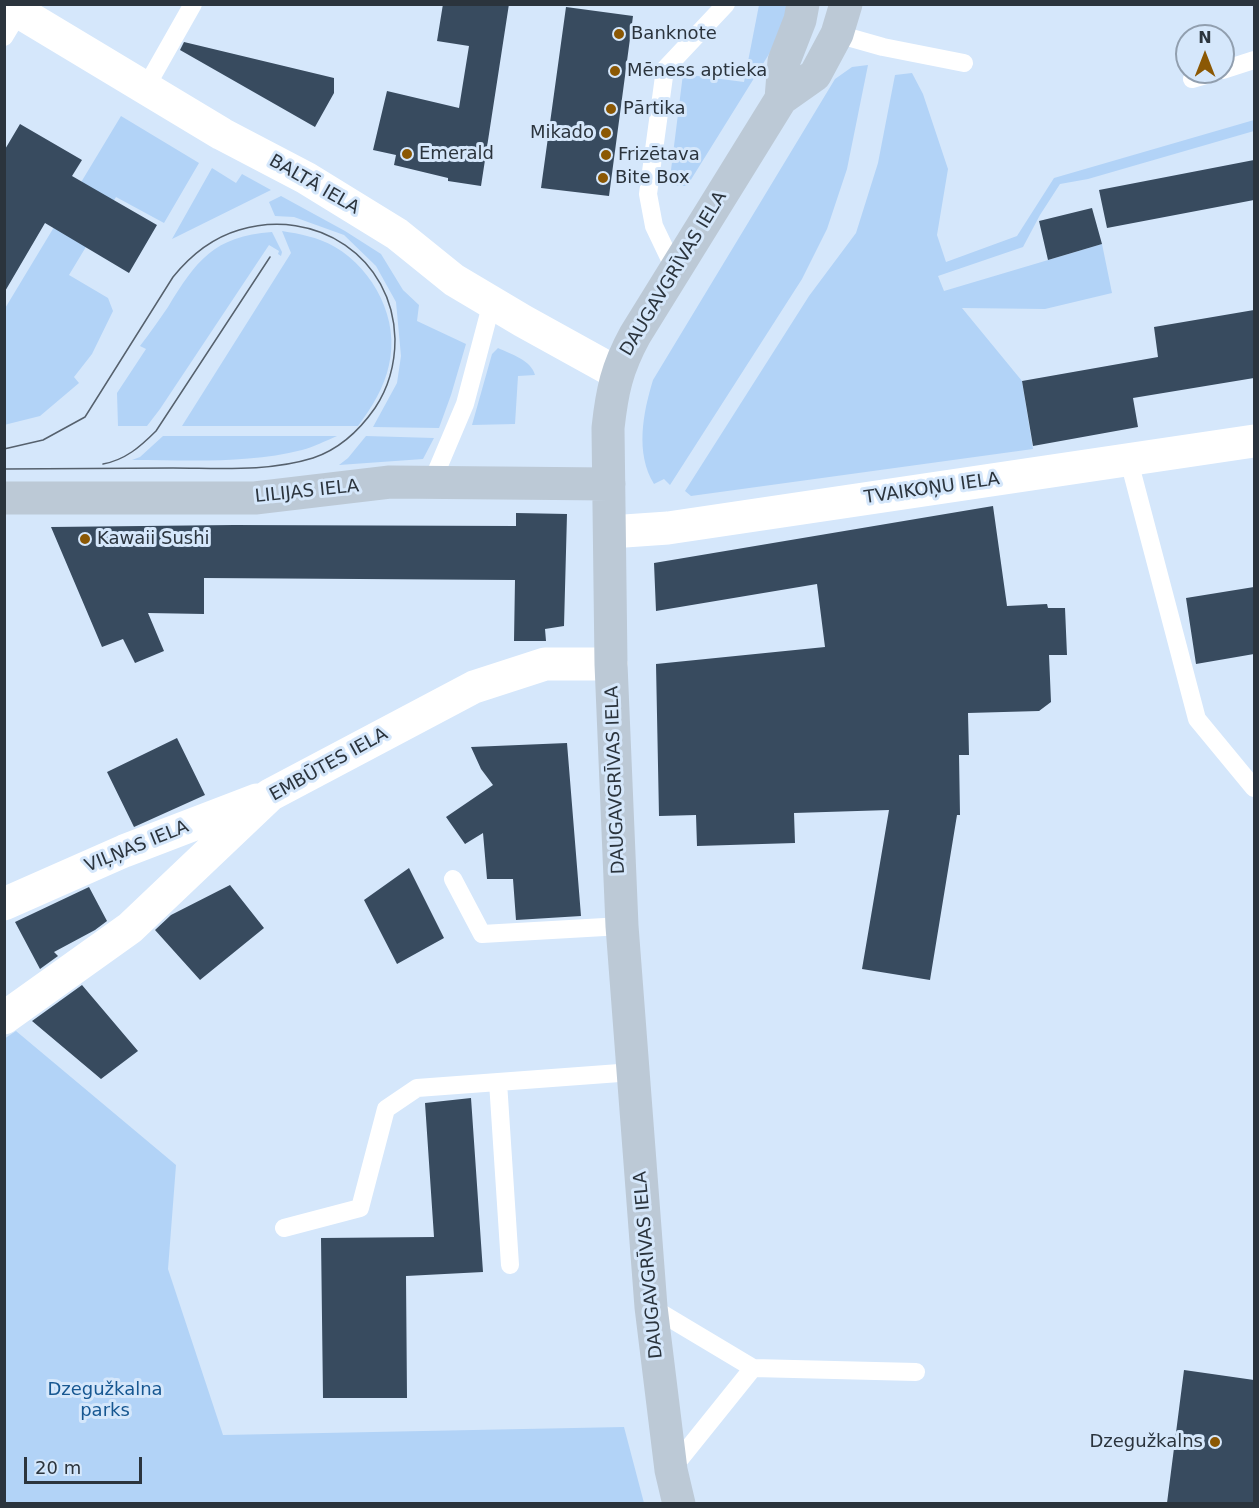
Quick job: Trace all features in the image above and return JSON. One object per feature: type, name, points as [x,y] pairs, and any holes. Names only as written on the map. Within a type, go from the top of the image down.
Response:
[{"type":"main road","name":"DAUGAVGRĪVAS IELA","points":[[780,99],[784,61],[800,20],[803,4]]},
{"type":"main road","name":"DAUGAVGRĪVAS IELA","points":[[679,1503],[671,1470],[651,1307],[622,926],[611,664],[608,428],[616,373],[635,335],[780,99],[815,75],[841,19]]},
{"type":"main road","name":"LILIJAS IELA","points":[[4,498],[255,498],[390,482],[609,484]]},
{"type":"street","name":"BALTĀ IELA","points":[[10,18],[146,87],[222,134],[306,178],[397,234],[454,280],[616,373]]},
{"type":"street","name":"TVAIKOŅU IELA","points":[[610,532],[668,528],[1254,441]]},
{"type":"street","name":"EMBŪTES IELA","points":[[4,1018],[130,928],[270,795],[474,687],[545,664],[611,664]]},
{"type":"street","name":"VIĻŅAS IELA","points":[[4,904],[124,851],[270,795]]},
{"type":"lane","points":[[146,87],[193,4]]},
{"type":"lane","points":[[675,270],[654,226],[648,194],[665,69],[726,4]]},
{"type":"lane","points":[[841,19],[884,47],[964,63]]},
{"type":"lane","points":[[1235,66],[1254,60]]},
{"type":"lane","points":[[432,482],[465,404],[492,302]]},
{"type":"lane","points":[[1129,461],[1197,719],[1254,788]]},
{"type":"lane","points":[[453,879],[482,934],[622,926]]},
{"type":"lane","points":[[284,1228],[360,1208],[386,1109],[417,1088],[633,1072]]},
{"type":"lane","points":[[498,1082],[510,1265]]},
{"type":"lane","points":[[651,1307],[753,1368],[916,1372]]},
{"type":"lane","points":[[671,1470],[753,1368]]},
{"type":"green space","points":[[759,5],[792,5],[784,30],[687,186],[677,186],[670,178],[683,74],[744,82]]},
{"type":"green space","points":[[868,65],[847,169],[827,229],[802,279],[670,485],[664,479],[654,484],[644,459],[643,446],[644,419],[653,380],[835,79],[852,67]]},
{"type":"green space","points":[[912,73],[923,94],[948,169],[937,235],[946,262],[1017,236],[1054,178],[1254,120],[1254,131],[1088,179],[1060,184],[1023,247],[938,276],[944,291],[1102,244],[1112,293],[1045,309],[962,308],[1022,381],[1033,449],[691,496],[685,491],[809,296],[856,233],[878,163],[895,75]]},
{"type":"green space","points":[[121,116],[199,163],[164,223],[116,197],[69,275],[108,298],[113,311],[92,354],[74,377],[79,383],[40,416],[4,425],[4,310]]},
{"type":"green space","points":[[212,168],[236,183],[242,174],[271,190],[172,239]]},
{"type":"green space","points":[[281,196],[345,231],[381,254],[403,290],[419,305],[417,321],[466,344],[439,428],[373,427],[397,383],[401,356],[396,302],[376,266],[344,235],[294,217],[275,216],[269,202]]},
{"type":"green space","points":[[282,231],[316,238],[335,247],[361,269],[381,298],[391,331],[391,348],[387,373],[377,397],[358,426],[182,426],[291,253]]},
{"type":"green space","points":[[272,232],[282,252],[281,256],[278,254],[279,251],[269,245],[147,426],[118,426],[117,393],[146,349],[140,346],[188,276],[198,264],[221,245],[252,234]]},
{"type":"green space","points":[[498,348],[525,361],[535,375],[518,376],[515,424],[472,425],[492,354]]},
{"type":"green space","points":[[163,436],[337,436],[302,450],[260,457],[217,460],[132,460],[140,457]]},
{"type":"green space","points":[[366,436],[434,438],[423,459],[339,465],[348,458]]},
{"type":"green space","name":"Dzegužkalna parks","points":[[16,1031],[176,1165],[168,1269],[223,1435],[624,1427],[644,1503],[5,1503],[4,1039]]},
{"type":"building","points":[[443,4],[509,4],[481,186],[448,181],[448,178],[394,165],[396,155],[373,150],[387,91],[459,108],[469,46],[437,41]]},
{"type":"building","points":[[566,7],[633,16],[609,196],[541,188]]},
{"type":"building","points":[[184,42],[334,78],[334,93],[315,127],[180,50]]},
{"type":"building","points":[[20,124],[82,160],[72,176],[157,225],[129,273],[45,223],[4,293],[4,151]]},
{"type":"building","points":[[1254,160],[1254,200],[1107,228],[1099,190]]},
{"type":"building","points":[[1092,208],[1102,244],[1048,260],[1039,221]]},
{"type":"building","points":[[1254,310],[1254,378],[1133,398],[1138,427],[1033,446],[1022,381],[1158,357],[1154,327]]},
{"type":"building","points":[[993,506],[1007,606],[1047,604],[1048,608],[1065,608],[1067,655],[1049,655],[1051,702],[1039,711],[968,713],[969,755],[959,755],[960,815],[957,815],[930,980],[862,969],[889,810],[794,813],[795,843],[697,846],[696,815],[659,816],[656,664],[825,647],[817,584],[656,611],[654,563]]},
{"type":"building","points":[[516,513],[567,514],[564,626],[545,629],[546,641],[514,641],[515,580],[204,578],[204,614],[148,613],[164,651],[135,663],[123,639],[102,647],[51,527],[516,526]]},
{"type":"building","points":[[1254,587],[1254,654],[1196,664],[1186,598]]},
{"type":"building","points":[[177,738],[205,795],[134,827],[107,772]]},
{"type":"building","points":[[567,743],[581,916],[516,920],[513,879],[487,879],[483,833],[465,844],[446,817],[493,785],[481,769],[471,747]]},
{"type":"building","points":[[409,868],[444,938],[397,964],[364,900]]},
{"type":"building","points":[[230,885],[264,928],[200,980],[155,930],[171,915]]},
{"type":"building","points":[[89,887],[107,921],[54,952],[58,956],[40,969],[15,922]]},
{"type":"building","points":[[82,985],[138,1051],[101,1079],[32,1021]]},
{"type":"building","points":[[471,1098],[483,1272],[406,1276],[407,1398],[323,1398],[321,1238],[434,1237],[425,1103]]},
{"type":"building","name":"Dzegužkalns","points":[[1184,1370],[1254,1380],[1254,1503],[1167,1503]]},
{"type":"tram line","points":[[4,449],[43,440],[85,417],[173,277],[202,249],[229,233],[268,225],[296,226],[322,233],[345,245],[365,262],[381,284],[391,310],[395,339],[390,375],[375,408],[355,432],[332,450],[313,458],[261,467],[4,469]]},
{"type":"tram line","points":[[103,464],[132,452],[156,431],[270,257]]},
{"type":"place","name":"Banknote","points":[[619,34]]},
{"type":"place","name":"Mēness aptieka","points":[[615,71]]},
{"type":"place","name":"Pārtika","points":[[611,109]]},
{"type":"place","name":"Mikado","points":[[606,133]]},
{"type":"place","name":"Emerald","points":[[407,154]]},
{"type":"place","name":"Frizētava","points":[[606,155]]},
{"type":"place","name":"Bite Box","points":[[603,178]]},
{"type":"place","name":"Kawaii Sushi","points":[[85,539]]},
{"type":"place","name":"Dzegužkalns","points":[[1215,1442]]}]
